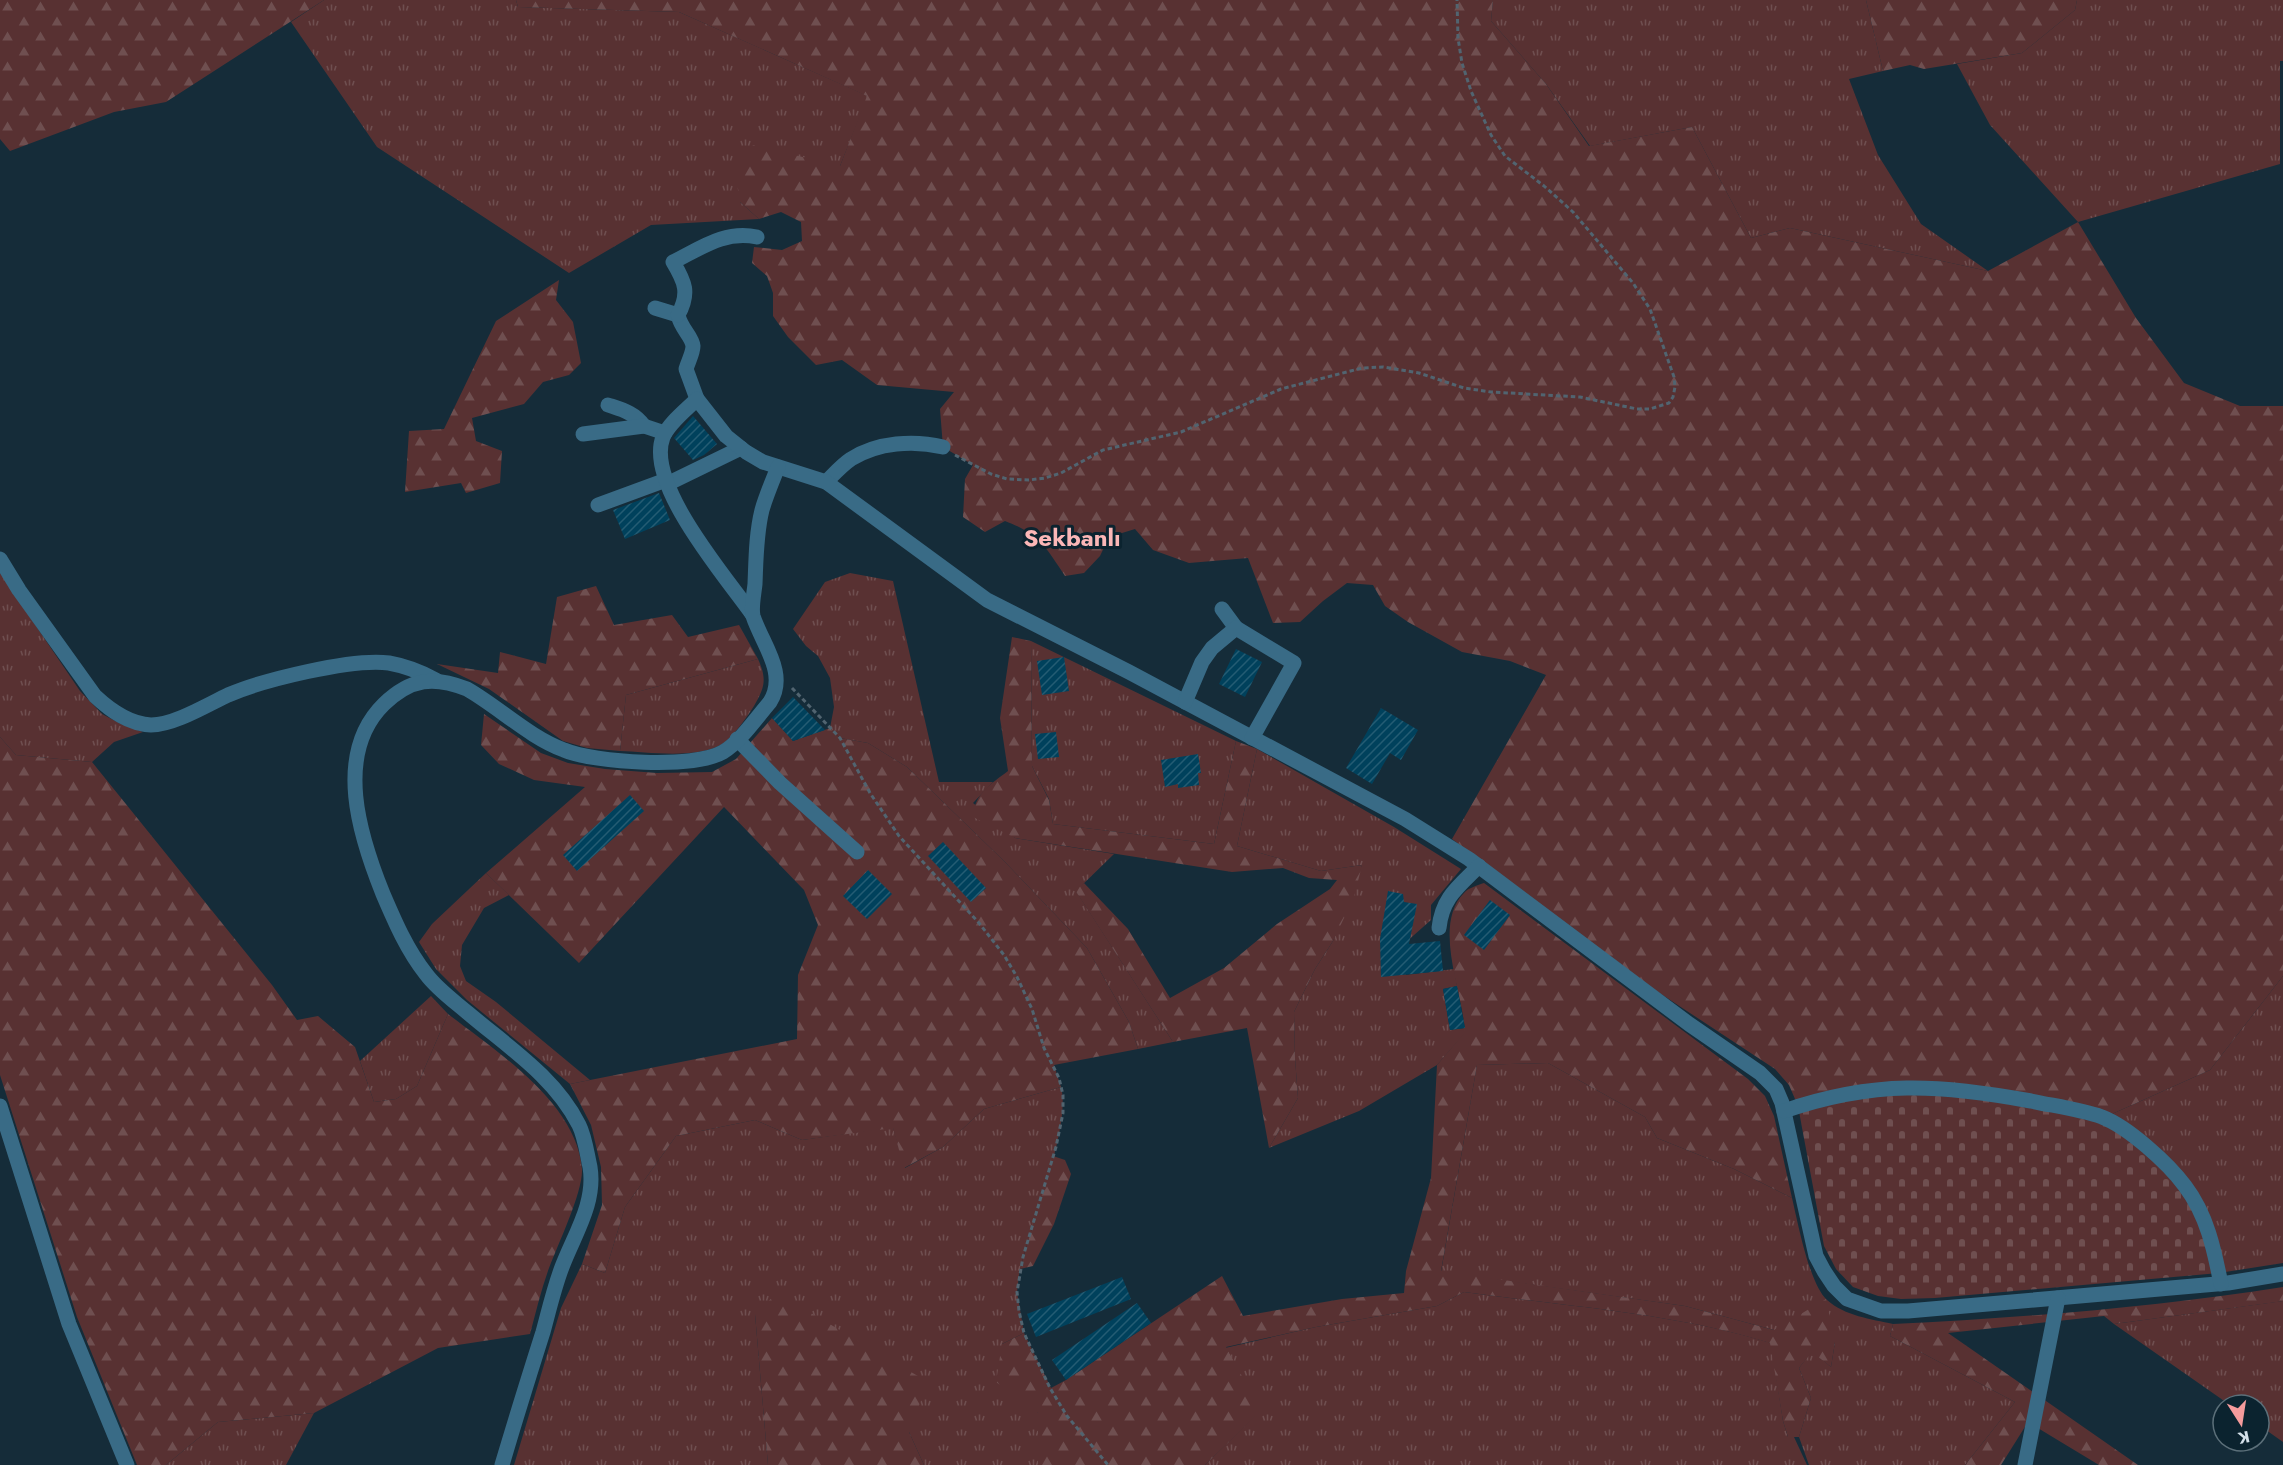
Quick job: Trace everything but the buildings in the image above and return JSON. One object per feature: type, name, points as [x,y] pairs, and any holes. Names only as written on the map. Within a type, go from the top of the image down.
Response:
[{"type":"street","points":[[758,237],[744,234],[731,235],[673,262],[683,280],[686,292],[684,305],[678,315],[680,326],[692,342],[693,348],[686,369],[697,399],[726,436],[763,462],[826,482],[987,600],[1405,819],[1479,866],[1689,1024],[1760,1073],[1776,1089],[1784,1111],[1816,1256],[1834,1286],[1848,1299],[1881,1311],[1908,1311],[2221,1284],[2283,1274]]},
{"type":"street","points":[[655,308],[678,315]]},
{"type":"street","points":[[0,558],[19,590],[95,696],[109,709],[135,723],[164,723],[261,683],[344,666],[386,663],[419,671],[439,681],[467,689],[541,738],[576,754],[603,758],[679,762],[712,756],[723,752],[737,739],[770,702],[776,693],[777,676],[753,614],[697,538],[672,499],[666,482],[661,450],[662,439],[697,399]]},
{"type":"street","points":[[608,405],[629,412],[644,426]]},
{"type":"street","points":[[583,434],[644,426],[665,433]]},
{"type":"street","points":[[826,482],[853,458],[872,450],[911,442],[944,447]]},
{"type":"street","points":[[598,505],[666,482],[741,448]]},
{"type":"street","points":[[753,614],[758,527],[765,499],[778,467]]},
{"type":"street","points":[[1222,609],[1236,628],[1294,663],[1252,738]]},
{"type":"street","points":[[1185,702],[1202,662],[1212,648],[1236,628]]},
{"type":"street","points":[[439,681],[421,681],[406,686],[381,707],[368,725],[357,764],[355,788],[357,811],[363,835],[404,941],[426,975],[444,994],[531,1065],[554,1088],[580,1127],[590,1170],[591,1189],[587,1207],[562,1267],[502,1465]]},
{"type":"street","points":[[737,739],[780,783],[857,852]]},
{"type":"street","points":[[1439,928],[1441,912],[1446,900],[1479,866]]},
{"type":"street","points":[[1784,1111],[1835,1096],[1904,1086],[1934,1087],[2018,1099],[2103,1118],[2135,1137],[2159,1157],[2185,1185],[2198,1206],[2210,1236],[2221,1284]]},
{"type":"street","points":[[0,1106],[69,1324],[127,1465]]},
{"type":"street","points":[[2025,1465],[2058,1298]]},
{"type":"path","points":[[944,447],[973,465],[1007,479],[1045,478],[1061,473],[1103,450],[1181,432],[1281,390],[1362,368],[1383,367],[1419,373],[1464,388],[1491,392],[1580,397],[1637,409],[1660,408],[1669,403],[1675,387],[1674,377],[1650,309],[1633,283],[1574,212],[1505,156],[1491,135],[1462,63],[1456,0]]},
{"type":"path","points":[[777,676],[803,697],[840,738],[870,793],[900,836],[979,923],[1004,955],[1032,1009],[1044,1048],[1059,1078],[1064,1113],[1023,1257],[1017,1292],[1019,1311],[1024,1333],[1035,1360],[1056,1398],[1067,1416],[1108,1465]]},
{"type":"green space","points":[[0,0],[324,0],[166,102],[114,112],[10,151],[0,139]]},
{"type":"green space","points":[[324,0],[516,0],[518,7],[679,12],[868,96],[840,166],[740,202],[759,219],[651,225],[569,273],[377,147],[291,22]]},
{"type":"green space","points":[[516,0],[1493,0],[1491,21],[1546,84],[1589,146],[1692,127],[1751,238],[1790,228],[1988,271],[2078,222],[2136,318],[2184,383],[2240,406],[2283,406],[2283,976],[2210,1070],[2103,1118],[1798,1106],[1789,1085],[1775,1069],[1655,990],[1452,839],[1546,675],[1510,661],[1462,652],[1408,622],[1385,606],[1373,585],[1347,583],[1300,622],[1273,623],[1248,558],[1189,563],[1153,550],[1135,529],[1109,537],[1100,556],[1084,573],[1065,576],[1040,542],[1017,526],[1005,521],[985,532],[963,517],[965,479],[973,465],[943,447],[940,409],[954,392],[877,385],[842,360],[816,365],[788,337],[773,316],[773,293],[767,276],[752,263],[754,247],[782,250],[802,241],[801,222],[781,212],[759,219],[740,202],[736,178],[753,145],[840,166],[867,96],[679,12],[518,7]]},
{"type":"green space","points":[[1493,0],[1866,0],[1883,71],[1849,79],[1878,155],[1921,224],[1988,271],[1790,228],[1751,238],[1692,127],[1590,146],[1546,84],[1491,21]]},
{"type":"green space","points":[[1866,0],[2077,0],[2075,10],[2022,53],[1924,69],[1910,65],[1883,71]]},
{"type":"green space","points":[[2077,0],[2283,0],[2283,61],[2280,61],[2280,164],[2078,222],[1990,125],[1957,64],[2022,53],[2075,10]]},
{"type":"green space","points":[[559,280],[556,300],[573,322],[581,363],[569,375],[543,382],[524,404],[472,418],[476,441],[502,451],[500,483],[466,493],[461,483],[405,492],[409,431],[444,429],[496,321]]},
{"type":"green space","points":[[0,573],[80,691],[102,714],[143,732],[114,742],[92,762],[16,755],[0,737]]},
{"type":"green space","points":[[850,573],[893,581],[939,782],[993,782],[973,803],[1015,838],[1114,854],[1076,891],[1173,1042],[1138,1049],[1129,1022],[1087,948],[1005,862],[907,767],[868,743],[840,738],[830,728],[834,707],[830,678],[818,656],[806,646],[793,629],[825,582]]},
{"type":"green space","points":[[596,586],[614,625],[672,615],[688,637],[739,625],[758,659],[626,695],[620,751],[587,748],[563,741],[489,689],[437,664],[498,673],[500,652],[546,664],[557,597]]},
{"type":"green space","points":[[1012,637],[1031,641],[1032,766],[1049,800],[1053,824],[1214,844],[1236,741],[1257,749],[1237,846],[1321,871],[1362,865],[1354,897],[1294,1012],[1298,1098],[1269,1148],[1247,1028],[1173,1042],[1075,890],[1084,883],[1128,929],[1170,998],[1224,968],[1277,924],[1330,889],[1337,880],[1309,878],[1283,868],[1232,872],[1015,838],[973,817],[976,802],[980,796],[1008,771],[1000,718]]},
{"type":"green space","points":[[1031,641],[1236,741],[1214,844],[1053,824],[1049,799],[1032,766]]},
{"type":"green space","points":[[758,659],[764,678],[761,693],[745,720],[725,742],[715,748],[689,753],[620,751],[626,695]]},
{"type":"green space","points":[[484,714],[541,753],[568,763],[605,769],[657,773],[712,772],[736,759],[772,718],[793,741],[830,728],[840,738],[868,743],[907,767],[1005,862],[1087,948],[1129,1022],[1138,1049],[1054,1065],[1061,1087],[984,1109],[943,1147],[904,1168],[893,1128],[802,1140],[755,1120],[676,1136],[625,1207],[605,1273],[582,1264],[602,1205],[601,1167],[591,1125],[570,1084],[797,1039],[798,975],[818,925],[804,890],[724,807],[579,963],[486,873],[585,787],[534,780],[499,764],[481,745]]},
{"type":"green space","points":[[0,737],[16,755],[92,762],[272,985],[297,1020],[318,1016],[355,1047],[374,1102],[396,1099],[417,1086],[448,1014],[510,1062],[550,1101],[566,1122],[577,1145],[582,1169],[579,1191],[546,1276],[530,1334],[438,1348],[314,1413],[218,1422],[166,1465],[137,1465],[77,1317],[0,1075]]},
{"type":"green space","points":[[1257,749],[1394,827],[1461,869],[1431,905],[1431,920],[1405,943],[1406,975],[1454,969],[1457,986],[1443,989],[1450,1030],[1465,1028],[1465,1033],[1437,1065],[1359,1111],[1269,1148],[1298,1098],[1294,1012],[1315,969],[1333,941],[1362,865],[1321,871],[1237,846]]},
{"type":"green space","points":[[486,873],[509,895],[484,908],[462,945],[460,966],[466,981],[496,1002],[590,1080],[570,1084],[467,1000],[436,969],[419,942],[432,924]]},
{"type":"green space","points":[[1484,883],[1748,1079],[1765,1096],[1774,1116],[1792,1198],[1734,1169],[1657,1138],[1645,1117],[1548,1063],[1477,1065],[1441,1271],[1685,1306],[1774,1330],[1826,1299],[1835,1342],[1831,1367],[1812,1352],[1799,1368],[1811,1398],[1799,1437],[1788,1437],[1783,1421],[1770,1343],[1658,1317],[1464,1292],[1437,1306],[1316,1327],[1226,1347],[1261,1411],[1205,1465],[1038,1465],[1038,1413],[996,1382],[1002,1344],[1024,1333],[1051,1388],[1222,1276],[1243,1316],[1342,1299],[1404,1293],[1406,1271],[1431,1178],[1437,1065],[1465,1032],[1452,960],[1450,923],[1455,907],[1464,893]]},
{"type":"green space","points":[[2283,976],[2283,1263],[2219,1273],[2103,1118],[2210,1070]]},
{"type":"green space","points":[[431,996],[448,1014],[417,1086],[396,1099],[374,1102],[360,1061]]},
{"type":"green space","points":[[1548,1063],[1645,1117],[1657,1138],[1734,1169],[1792,1198],[1810,1267],[1827,1300],[1850,1313],[1893,1324],[1890,1336],[2015,1402],[1965,1465],[1809,1465],[1799,1437],[1811,1398],[1799,1368],[1812,1351],[1831,1367],[1835,1342],[1774,1330],[1685,1306],[1441,1272],[1477,1065]]},
{"type":"green space","points":[[1904,1086],[2103,1118],[2185,1185],[2219,1273],[1935,1298],[1901,1299],[1878,1296],[1853,1287],[1836,1269],[1824,1246],[1798,1106]]},
{"type":"green space","points":[[1061,1087],[1063,1105],[1055,1152],[1019,1275],[1017,1292],[1024,1333],[1002,1344],[1038,1413],[1038,1465],[924,1465],[909,1432],[755,1314],[768,1465],[514,1465],[561,1308],[582,1264],[605,1273],[625,1207],[676,1136],[755,1120],[802,1140],[893,1127],[905,1168],[943,1147],[984,1109]]},
{"type":"green space","points":[[1053,1156],[1065,1160],[1071,1174],[1054,1224],[1033,1266],[1020,1269]]},
{"type":"green space","points":[[2283,1287],[2283,1301],[2277,1302],[2114,1324],[2104,1316],[1948,1333],[2138,1465],[2099,1465],[2028,1422],[2001,1465],[1965,1465],[2015,1402],[1890,1336],[1893,1324],[2088,1311]]},
{"type":"green space","points":[[1464,1292],[1658,1317],[1697,1324],[1771,1343],[1783,1421],[1788,1437],[1794,1437],[1807,1465],[1205,1465],[1260,1411],[1225,1348],[1316,1327],[1437,1306]]},
{"type":"green space","points":[[777,1293],[928,1382],[909,1432],[924,1465],[768,1465],[755,1314]]},
{"type":"green space","points":[[2283,1301],[2283,1442],[2271,1434],[2271,1393],[2213,1393],[2114,1324]]},
{"type":"green space","points":[[314,1413],[286,1465],[166,1465],[218,1422]]},
{"type":"district","name":"Sekbanlı","points":[[1072,538]]}]
